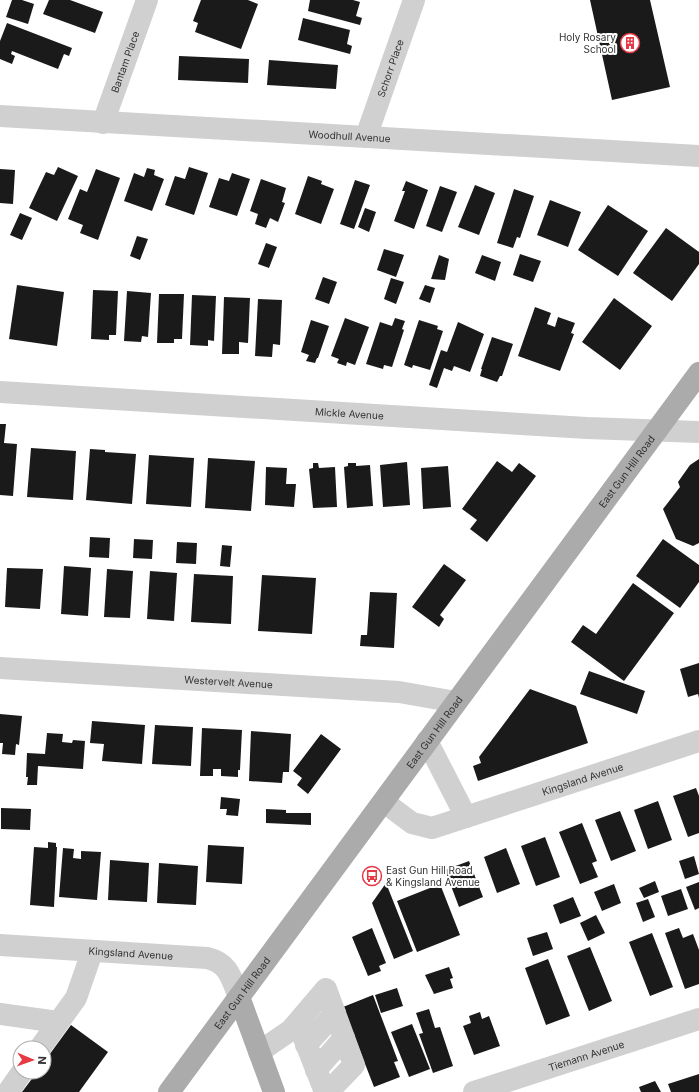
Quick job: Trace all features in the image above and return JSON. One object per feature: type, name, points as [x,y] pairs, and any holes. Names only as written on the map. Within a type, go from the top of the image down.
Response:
[{"type":"main road","name":"East Gun Hill Road","points":[[169,1092],[699,373]]},
{"type":"main road","points":[[239,997],[274,1092]]},
{"type":"street","name":"Bantam Place","points":[[103,123],[147,0]]},
{"type":"street","name":"Schorr Place","points":[[366,137],[414,0]]},
{"type":"street","name":"Woodhull Avenue","points":[[0,116],[699,156]]},
{"type":"street","name":"Mickle Avenue","points":[[0,392],[587,428],[699,432]]},
{"type":"street","name":"Westervelt Avenue","points":[[0,668],[398,692],[456,702]]},
{"type":"street","name":"Kingsland Avenue","points":[[384,802],[412,823],[432,828],[699,741]]},
{"type":"street","points":[[426,742],[466,816]]},
{"type":"street","name":"Kingsland Avenue","points":[[0,945],[92,952],[207,958],[217,960],[228,971],[239,997]]},
{"type":"street","points":[[46,1040],[76,998],[92,952]]},
{"type":"street","points":[[259,1052],[291,1030],[326,988],[354,1065],[328,1092]]},
{"type":"street","points":[[306,1045],[335,1013]]},
{"type":"street","points":[[0,1014],[58,1022]]},
{"type":"street","name":"Tiemann Avenue","points":[[474,1092],[699,1019]]},
{"type":"street","points":[[298,1023],[325,1092]]},
{"type":"street","points":[[316,1070],[344,1038]]},
{"type":"street","points":[[8,1092],[16,1080]]},
{"type":"building","points":[[12,0],[22,0],[34,4],[28,24],[6,17]]},
{"type":"building","points":[[49,0],[70,0],[103,12],[95,33],[43,14]]},
{"type":"building","points":[[201,0],[248,0],[258,4],[241,49],[195,32],[198,23],[193,21]]},
{"type":"building","points":[[310,0],[353,0],[360,2],[356,16],[362,18],[360,25],[308,11]]},
{"type":"building","name":"Holy Rosary School","points":[[590,0],[650,0],[670,87],[612,100]]},
{"type":"building","points":[[303,18],[350,30],[347,44],[352,46],[350,54],[298,40]]},
{"type":"building","points":[[7,23],[72,48],[69,56],[64,54],[58,69],[12,51],[11,54],[15,56],[12,64],[0,59],[0,41]]},
{"type":"building","points":[[179,56],[249,59],[248,83],[178,80]]},
{"type":"building","points":[[269,60],[338,65],[336,89],[267,85]]},
{"type":"building","points":[[58,167],[78,176],[57,221],[29,208],[46,172],[54,175]]},
{"type":"building","points":[[189,167],[208,173],[194,215],[165,205],[175,176],[185,179]]},
{"type":"building","points":[[147,168],[155,170],[154,175],[164,179],[152,211],[124,201],[134,173],[144,177]]},
{"type":"building","points":[[0,169],[15,170],[13,204],[0,203]]},
{"type":"building","points":[[96,169],[120,178],[98,240],[80,233],[83,225],[68,219],[80,189],[87,192]]},
{"type":"building","points":[[232,173],[250,179],[237,216],[209,207],[219,178],[229,181]]},
{"type":"building","points":[[308,176],[322,181],[321,184],[334,189],[321,224],[295,214]]},
{"type":"building","points":[[261,179],[286,188],[282,202],[285,203],[278,222],[270,218],[266,228],[255,224],[258,214],[250,211]]},
{"type":"building","points":[[355,180],[370,185],[354,229],[340,224]]},
{"type":"building","points":[[406,181],[428,190],[414,229],[394,221],[405,191],[402,191]]},
{"type":"building","points":[[475,185],[495,193],[479,235],[458,227]]},
{"type":"building","points":[[440,186],[457,192],[442,232],[426,226]]},
{"type":"building","points":[[514,189],[534,196],[520,238],[517,237],[513,248],[497,243]]},
{"type":"building","points":[[550,200],[581,212],[568,247],[537,235]]},
{"type":"building","points":[[608,205],[648,231],[618,276],[578,250]]},
{"type":"building","points":[[365,208],[376,212],[369,232],[358,227]]},
{"type":"building","points":[[20,213],[32,218],[22,240],[10,235]]},
{"type":"building","points":[[666,228],[699,252],[699,264],[672,301],[633,273]]},
{"type":"building","points":[[137,236],[148,239],[140,260],[130,256]]},
{"type":"building","points":[[266,243],[277,247],[269,268],[258,264]]},
{"type":"building","points":[[384,249],[404,255],[396,277],[377,270]]},
{"type":"building","points":[[520,254],[541,261],[533,282],[513,275]]},
{"type":"building","points":[[439,255],[449,259],[445,280],[431,279]]},
{"type":"building","points":[[482,255],[501,262],[495,281],[475,273]]},
{"type":"building","points":[[323,277],[337,282],[329,304],[315,299]]},
{"type":"building","points":[[391,278],[404,282],[396,304],[384,299]]},
{"type":"building","points":[[17,285],[64,292],[57,346],[9,339]]},
{"type":"building","points":[[425,285],[435,288],[430,303],[419,299]]},
{"type":"building","points":[[93,290],[118,291],[116,335],[109,335],[109,340],[91,339]]},
{"type":"building","points":[[127,291],[151,293],[148,337],[142,336],[141,342],[124,341]]},
{"type":"building","points":[[159,294],[184,294],[182,339],[174,339],[174,343],[157,343]]},
{"type":"building","points":[[192,295],[216,296],[214,341],[208,340],[208,346],[190,345]]},
{"type":"building","points":[[224,297],[250,298],[248,343],[239,342],[239,354],[222,354]]},
{"type":"building","points":[[614,298],[652,326],[620,370],[582,342]]},
{"type":"building","points":[[258,299],[282,300],[280,345],[273,344],[272,357],[255,356]]},
{"type":"building","points":[[535,307],[551,313],[547,324],[555,327],[558,317],[575,323],[571,333],[574,334],[560,371],[518,356]]},
{"type":"building","points":[[345,318],[369,327],[355,365],[347,362],[346,366],[337,363],[339,359],[331,356]]},
{"type":"building","points":[[395,318],[405,321],[402,329],[404,330],[392,367],[384,365],[383,369],[366,364],[380,322],[392,326]]},
{"type":"building","points":[[311,320],[329,326],[315,363],[306,361],[309,355],[301,352]]},
{"type":"building","points":[[419,320],[438,326],[437,329],[443,331],[430,370],[413,365],[412,368],[404,365]]},
{"type":"building","points":[[458,322],[484,334],[470,372],[454,366],[452,371],[444,368],[437,388],[429,385],[441,350],[447,352]]},
{"type":"building","points":[[492,337],[513,344],[502,376],[500,376],[497,382],[480,376]]},
{"type":"building","points":[[0,424],[6,424],[4,443],[17,444],[13,496],[0,495]]},
{"type":"building","points":[[31,448],[76,451],[73,500],[27,497]]},
{"type":"building","points":[[90,449],[105,450],[105,452],[136,454],[132,504],[86,500]]},
{"type":"building","points":[[149,455],[194,458],[191,507],[146,504]]},
{"type":"building","points":[[208,458],[255,461],[251,511],[205,508]]},
{"type":"building","points":[[699,459],[699,543],[693,546],[676,539],[663,509],[680,487],[678,482],[690,465]]},
{"type":"building","points":[[497,461],[512,472],[519,463],[536,476],[487,542],[470,529],[477,520],[462,509]]},
{"type":"building","points":[[407,462],[410,505],[383,507],[380,465]]},
{"type":"building","points":[[313,463],[318,463],[319,468],[335,467],[337,507],[313,508],[309,469],[313,468]]},
{"type":"building","points":[[348,463],[356,463],[356,466],[370,465],[373,506],[347,508],[344,467],[348,466]]},
{"type":"building","points":[[448,466],[451,507],[423,509],[421,468]]},
{"type":"building","points":[[266,467],[287,468],[286,484],[296,484],[294,507],[265,505]]},
{"type":"building","points":[[90,537],[110,538],[109,558],[89,557]]},
{"type":"building","points":[[134,539],[153,540],[152,559],[133,558]]},
{"type":"building","points":[[663,539],[699,565],[699,582],[680,608],[636,576]]},
{"type":"building","points":[[177,542],[197,543],[196,564],[176,563]]},
{"type":"building","points":[[222,545],[232,546],[230,567],[220,566]]},
{"type":"building","points":[[444,564],[466,580],[440,615],[444,619],[439,627],[412,607]]},
{"type":"building","points":[[64,566],[91,568],[88,616],[61,614]]},
{"type":"building","points":[[7,568],[43,569],[40,609],[5,607]]},
{"type":"building","points":[[107,569],[133,571],[130,618],[104,617]]},
{"type":"building","points":[[150,571],[177,573],[174,621],[147,619]]},
{"type":"building","points":[[194,574],[233,576],[231,624],[191,622]]},
{"type":"building","points":[[262,575],[316,578],[312,634],[258,631]]},
{"type":"building","points":[[633,583],[674,613],[624,681],[571,642],[583,625],[596,634]]},
{"type":"building","points":[[370,592],[397,593],[394,648],[360,646],[361,635],[367,635]]},
{"type":"building","points":[[699,663],[699,698],[698,694],[688,697],[680,669]]},
{"type":"building","points":[[589,671],[645,691],[637,714],[580,694]]},
{"type":"building","points":[[530,689],[576,706],[588,743],[478,781],[473,766],[481,763],[479,757]]},
{"type":"building","points":[[0,714],[22,716],[19,745],[16,744],[15,755],[2,754],[3,743],[0,743]]},
{"type":"building","points":[[92,721],[145,725],[142,764],[102,761],[104,744],[90,743]]},
{"type":"building","points":[[155,725],[193,727],[191,766],[152,764]]},
{"type":"building","points":[[202,728],[242,730],[240,770],[238,770],[238,777],[221,776],[221,769],[213,769],[213,776],[200,776]]},
{"type":"building","points":[[251,731],[291,734],[289,772],[283,772],[282,783],[249,781]]},
{"type":"building","points":[[47,733],[63,734],[62,742],[72,743],[73,740],[85,741],[83,769],[38,766],[37,785],[27,785],[27,753],[45,754]]},
{"type":"building","points":[[321,734],[341,749],[308,794],[297,785],[302,778],[293,771]]},
{"type":"building","points":[[696,788],[699,796],[699,833],[688,837],[673,796]]},
{"type":"building","points":[[221,797],[240,799],[238,816],[226,815],[227,809],[220,809]]},
{"type":"building","points":[[658,801],[672,840],[648,849],[634,810]]},
{"type":"building","points":[[1,808],[31,809],[30,830],[1,829]]},
{"type":"building","points":[[266,809],[286,810],[286,813],[311,813],[311,825],[266,823]]},
{"type":"building","points":[[620,811],[636,851],[611,861],[595,820]]},
{"type":"building","points":[[582,823],[597,861],[592,863],[598,877],[580,884],[559,832]]},
{"type":"building","points":[[545,837],[560,877],[536,886],[521,846]]},
{"type":"building","points":[[48,842],[56,843],[57,847],[54,907],[30,905],[34,847],[48,848]]},
{"type":"building","points":[[208,845],[244,847],[242,884],[206,882]]},
{"type":"building","points":[[63,848],[74,849],[73,858],[81,859],[81,851],[101,852],[97,900],[59,897]]},
{"type":"building","points":[[506,848],[520,884],[497,893],[484,857]]},
{"type":"building","points":[[694,856],[699,874],[685,879],[679,861]]},
{"type":"building","points":[[110,860],[149,863],[147,902],[108,900]]},
{"type":"building","points":[[469,861],[483,897],[459,907],[445,870]]},
{"type":"building","points":[[159,863],[198,866],[196,905],[157,903]]},
{"type":"building","points":[[655,881],[659,892],[644,898],[639,888]]},
{"type":"building","points":[[699,882],[699,908],[695,910],[686,887]]},
{"type":"building","points":[[386,883],[413,951],[394,959],[372,903]]},
{"type":"building","points":[[440,884],[460,935],[417,952],[397,901]]},
{"type":"building","points":[[614,884],[621,903],[602,911],[594,892]]},
{"type":"building","points":[[681,889],[688,909],[668,916],[661,896]]},
{"type":"building","points":[[573,897],[581,916],[560,924],[553,905]]},
{"type":"building","points":[[648,899],[655,917],[643,922],[636,903]]},
{"type":"building","points":[[596,915],[605,933],[588,941],[580,923]]},
{"type":"building","points":[[372,928],[386,963],[379,966],[381,971],[368,976],[352,937]]},
{"type":"building","points":[[679,928],[683,938],[693,934],[699,950],[699,984],[685,989],[665,933]]},
{"type":"building","points":[[547,932],[553,949],[533,956],[527,938]]},
{"type":"building","points":[[652,933],[673,987],[650,996],[629,942]]},
{"type":"building","points":[[590,947],[612,1001],[589,1011],[567,956]]},
{"type":"building","points":[[548,959],[570,1016],[546,1025],[525,968]]},
{"type":"building","points":[[449,967],[453,978],[450,979],[453,988],[434,994],[425,975]]},
{"type":"building","points":[[397,988],[403,1006],[381,1013],[375,995]]},
{"type":"building","points":[[373,995],[398,1061],[394,1062],[400,1077],[374,1087],[343,1007]]},
{"type":"building","points":[[429,1009],[435,1028],[440,1027],[453,1066],[433,1073],[419,1034],[423,1033],[416,1013]]},
{"type":"building","points":[[480,1012],[482,1019],[489,1016],[500,1046],[474,1055],[463,1026],[471,1023],[469,1016]]},
{"type":"building","points":[[412,1024],[430,1069],[409,1077],[391,1032]]},
{"type":"building","points":[[71,1025],[108,1052],[79,1092],[22,1092],[31,1080],[52,1080],[52,1051]]},
{"type":"building","points":[[699,1074],[699,1092],[671,1092],[668,1084]]},
{"type":"building","points":[[655,1081],[661,1092],[641,1092],[639,1087]]},
{"type":"place","name":"Holy Rosary School","points":[[630,43]]},
{"type":"place","name":"East Gun Hill Road & Kingsland Avenue","points":[[372,876]]}]
